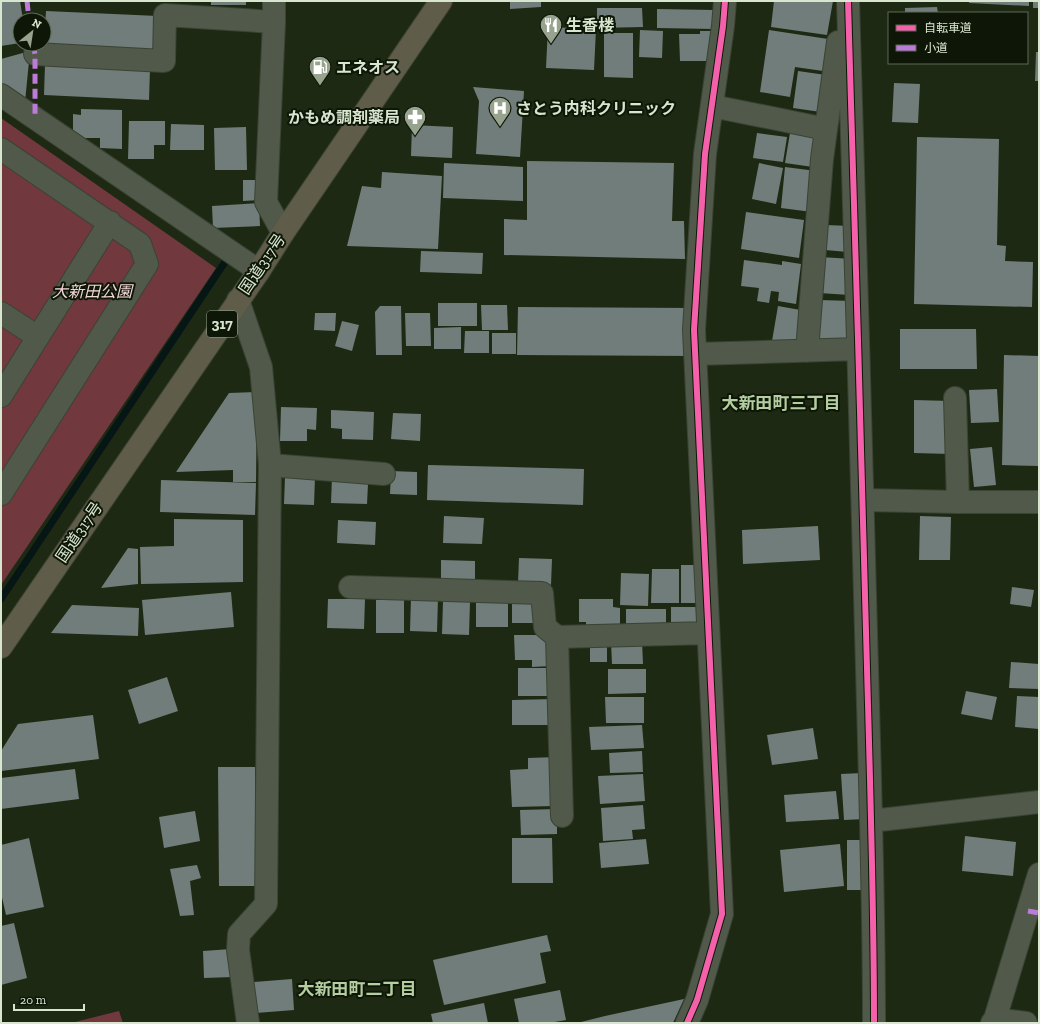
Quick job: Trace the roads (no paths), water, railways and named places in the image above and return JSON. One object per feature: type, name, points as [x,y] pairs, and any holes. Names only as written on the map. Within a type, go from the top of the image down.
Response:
[{"type":"highway","name":"国道317号","points":[[1,646],[259,271],[283,233],[441,1]]},
{"type":"street","points":[[686,1023],[697,1000],[722,914],[694,330],[705,154],[725,1]]},
{"type":"street","points":[[807,351],[822,159],[846,1]]},
{"type":"street","points":[[846,1],[864,500],[874,941],[874,1023]]},
{"type":"street","points":[[34,54],[164,61],[165,16],[274,11],[266,202],[283,233]]},
{"type":"street","points":[[1,95],[259,271]]},
{"type":"street","points":[[712,106],[826,129]]},
{"type":"street","points":[[1,149],[110,222],[140,244],[147,264],[1,494]]},
{"type":"street","points":[[1,396],[110,222]]},
{"type":"street","points":[[238,300],[261,367],[270,465],[266,904],[239,934],[238,950],[248,1023]]},
{"type":"street","points":[[1,313],[38,337]]},
{"type":"street","points":[[695,354],[858,349]]},
{"type":"street","points":[[955,398],[958,502]]},
{"type":"street","points":[[270,465],[384,474]]},
{"type":"street","points":[[864,500],[1039,502]]},
{"type":"street","points":[[350,587],[542,593],[545,627],[557,637],[708,633]]},
{"type":"street","points":[[557,637],[562,816]]},
{"type":"street","points":[[871,821],[1039,802]]},
{"type":"street","points":[[1026,1023],[994,1021],[1039,874]]},
{"type":"waterway","points":[[1,599],[227,259],[221,255]]},
{"type":"place","name":"生香楼","points":[[551,44]]},
{"type":"place","name":"エネオス","points":[[320,86]]},
{"type":"place","name":"さとう内科クリニック","points":[[500,128]]},
{"type":"place","name":"かもめ調剤薬局","points":[[415,136]]},
{"type":"district","name":"大新田町三丁目","points":[[781,403]]},
{"type":"district","name":"大新田町二丁目","points":[[357,989]]},
{"type":"park label","name":"大新田公園","points":[[92,291]]}]
